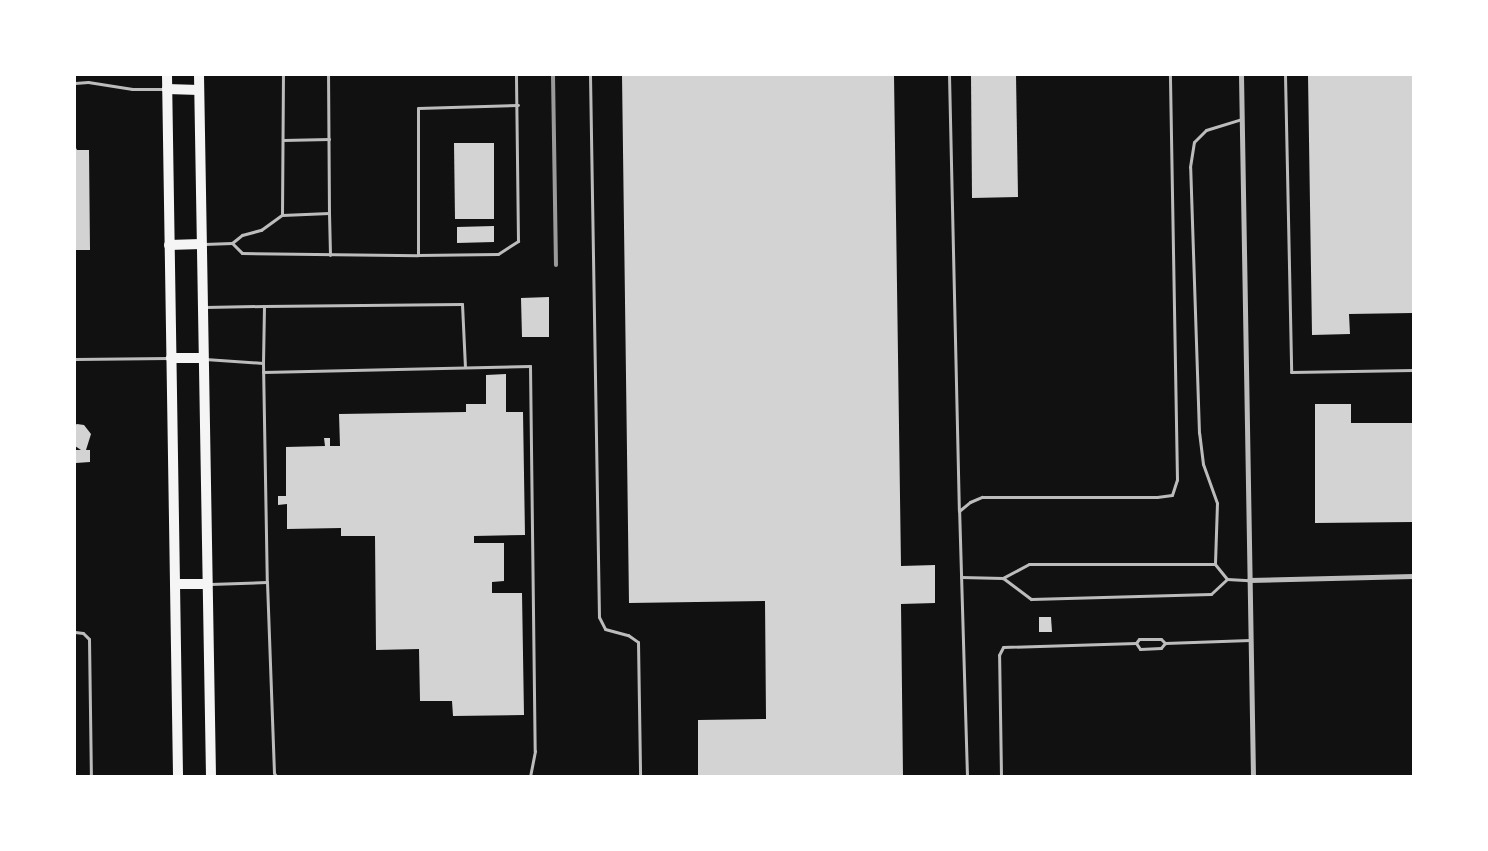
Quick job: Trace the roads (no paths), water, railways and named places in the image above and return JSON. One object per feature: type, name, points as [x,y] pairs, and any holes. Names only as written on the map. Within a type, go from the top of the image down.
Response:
[{"type":"main road","points":[[167,75],[178,776]]},
{"type":"main road","points":[[199,75],[202,358],[211,776]]},
{"type":"main road","points":[[167,89],[200,90]]},
{"type":"main road","points":[[169,244],[201,244]]},
{"type":"main road","points":[[171,358],[202,358]]},
{"type":"main road","points":[[175,584],[207,584]]},
{"type":"street","points":[[1241,75],[1253,776]]},
{"type":"street","points":[[1249,580],[1413,576]]},
{"type":"lane","points":[[282,215],[283,75]]},
{"type":"lane","points":[[328,75],[330,255]]},
{"type":"lane","points":[[232,243],[242,253],[330,255],[498,254],[518,241],[518,105],[516,75]]},
{"type":"lane","points":[[590,75],[599,617],[605,629],[628,635],[638,642],[640,776]]},
{"type":"lane","points":[[949,75],[967,776]]},
{"type":"lane","points":[[959,511],[970,502],[982,497],[1157,497],[1172,495],[1177,480],[1170,75]]},
{"type":"lane","points":[[1285,75],[1291,372],[1413,370]]},
{"type":"lane","points":[[75,83],[88,82],[132,89],[167,89]]},
{"type":"lane","points":[[418,255],[418,108],[518,105]]},
{"type":"lane","points":[[1227,579],[1215,564],[1217,503],[1203,464],[1199,433],[1190,167],[1194,142],[1206,130],[1242,118]]},
{"type":"lane","points":[[283,140],[328,139]]},
{"type":"lane","points":[[201,244],[232,243],[242,235],[261,230],[282,215],[329,213]]},
{"type":"lane","points":[[202,307],[462,304],[465,368]]},
{"type":"lane","points":[[264,306],[263,363],[267,582],[274,773],[276,776]]},
{"type":"lane","points":[[75,359],[171,358]]},
{"type":"lane","points":[[202,358],[263,363]]},
{"type":"lane","points":[[264,372],[530,366],[535,751],[530,776]]},
{"type":"lane","points":[[962,577],[1003,578],[1029,564],[1215,564]]},
{"type":"lane","points":[[1003,578],[1031,599],[1210,594],[1227,579],[1249,580]]},
{"type":"lane","points":[[207,584],[267,582]]},
{"type":"lane","points":[[75,632],[83,633],[89,639],[91,776]]},
{"type":"lane","points":[[1001,776],[999,655],[1003,647],[1136,643],[1139,640],[1161,639],[1165,643]]},
{"type":"lane","points":[[1136,643],[1140,649],[1160,648],[1165,643],[1250,640]]},
{"type":"railway","points":[[553,75],[556,265]]}]
